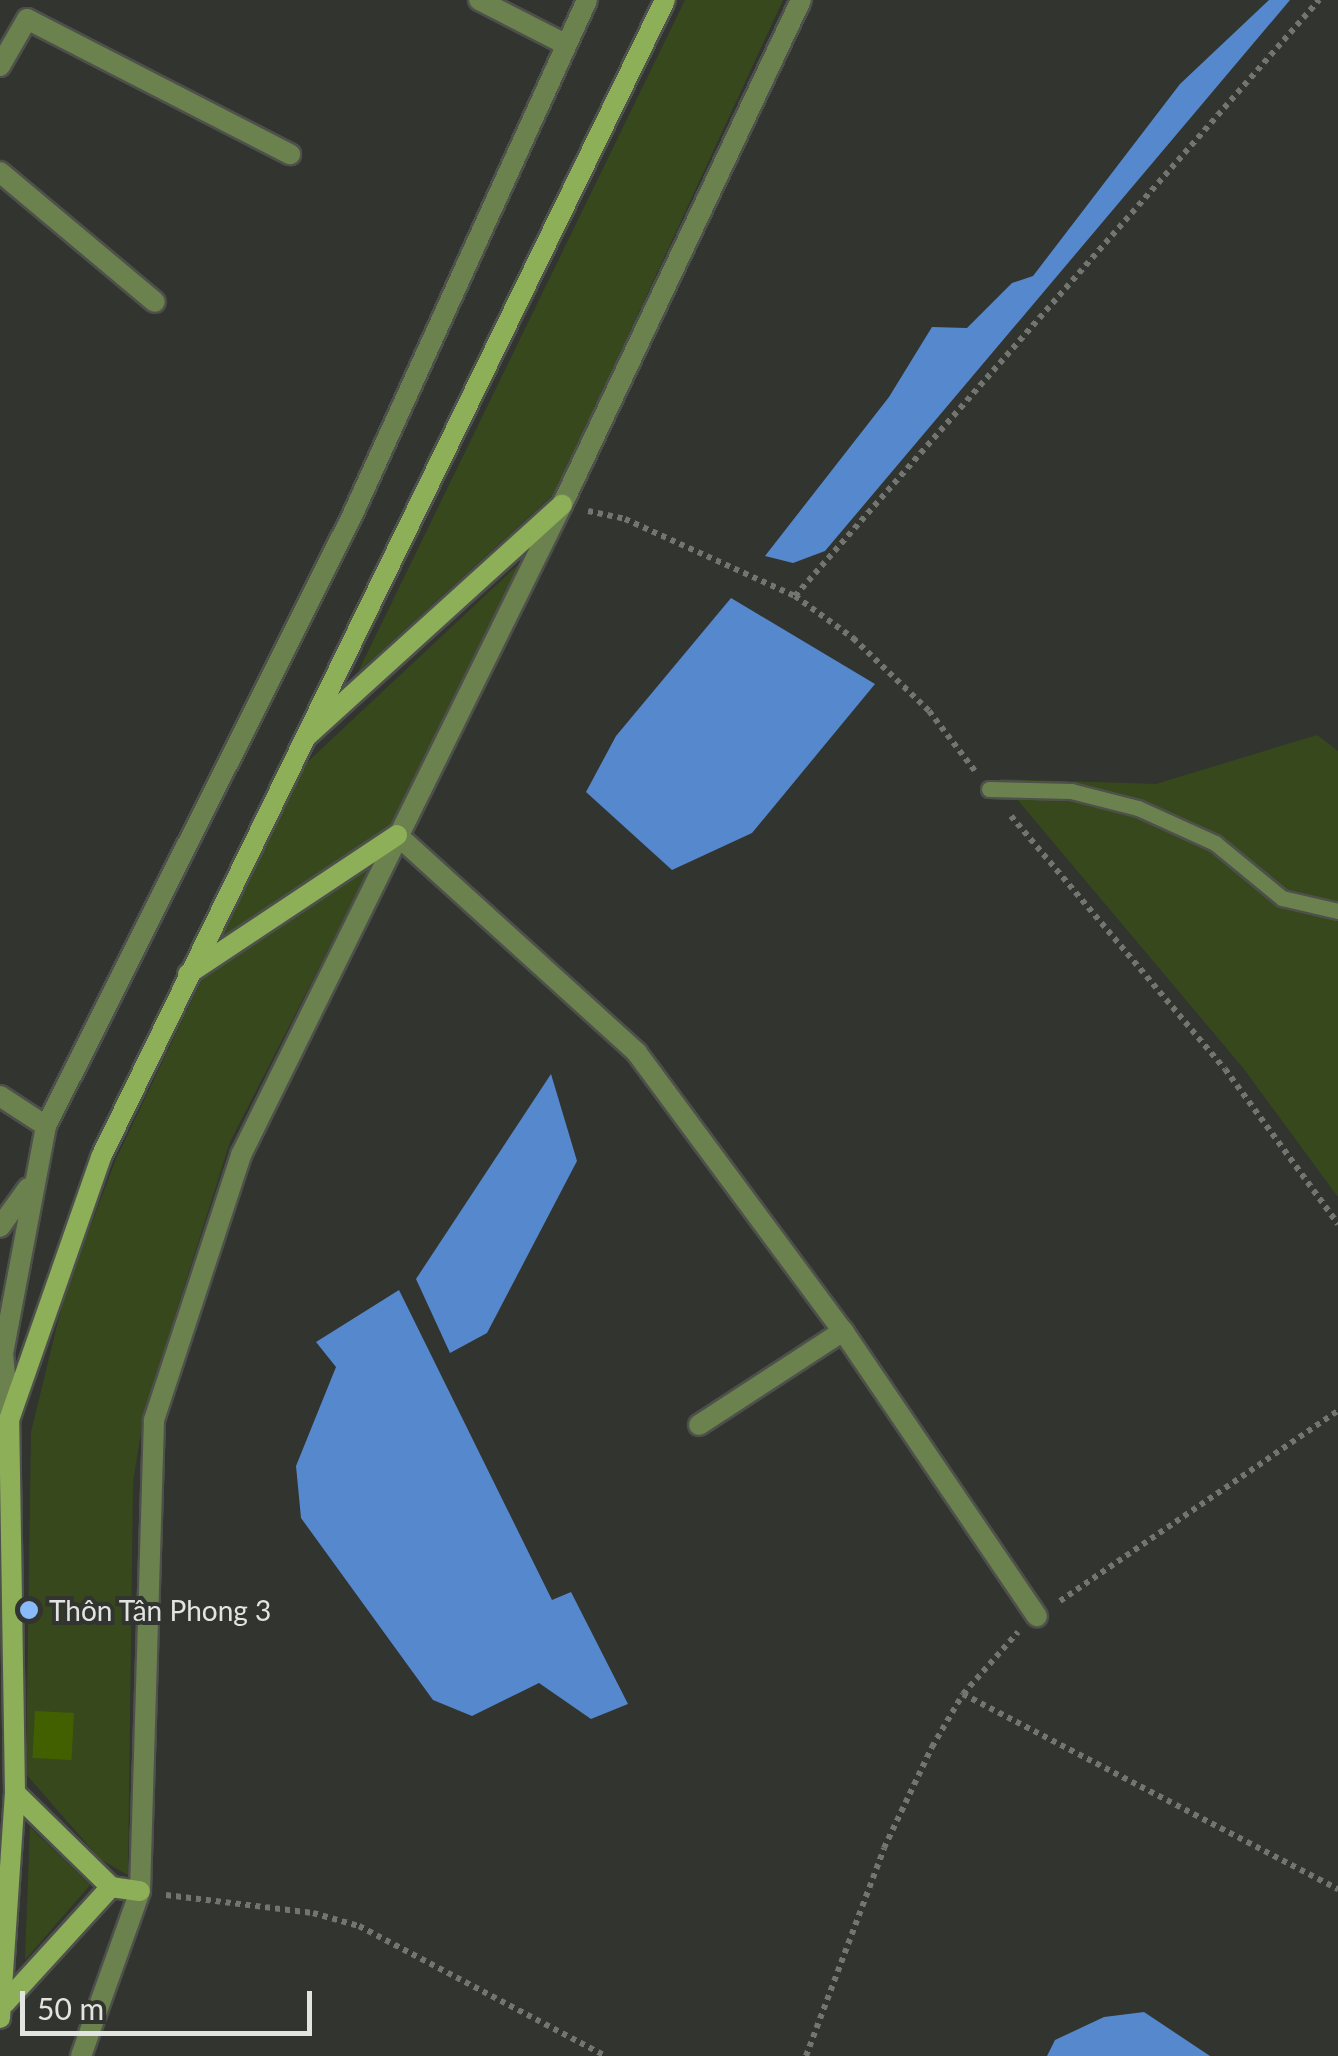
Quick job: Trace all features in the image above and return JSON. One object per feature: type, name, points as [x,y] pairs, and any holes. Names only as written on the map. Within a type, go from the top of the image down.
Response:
[{"type":"main road","points":[[2,2011],[15,1792],[9,1420],[101,1157],[186,975],[665,0]]},
{"type":"main road","points":[[300,744],[562,505]]},
{"type":"main road","points":[[186,975],[397,836]]},
{"type":"main road","points":[[15,1792],[110,1887],[140,1891]]},
{"type":"main road","points":[[2,2011],[110,1887]]},
{"type":"street","points":[[479,0],[565,44]]},
{"type":"street","points":[[9,1420],[3,1354],[32,1182],[46,1126],[352,516],[587,0]]},
{"type":"street","points":[[81,2056],[140,1891],[154,1420],[241,1155],[562,505],[801,0]]},
{"type":"street","points":[[0,66],[26,19],[290,154]]},
{"type":"street","points":[[0,172],[154,302]]},
{"type":"street","points":[[397,836],[638,1052],[842,1332],[1037,1616]]},
{"type":"street","points":[[0,1096],[46,1126]]},
{"type":"street","points":[[0,1227],[32,1182]]},
{"type":"street","points":[[699,1425],[842,1332]]},
{"type":"lane","points":[[989,789],[1071,791],[1138,808],[1214,844],[1282,898],[1338,910]]},
{"type":"path","points":[[795,596],[1319,0]]},
{"type":"path","points":[[806,2056],[884,1848],[963,1694],[1000,1648],[1037,1616],[1338,1411]]},
{"type":"path","points":[[963,1694],[1338,1889]]},
{"type":"path","points":[[140,1891],[313,1913],[359,1926],[606,2056]]},
{"type":"green space","points":[[685,0],[783,0],[556,492],[358,672]]},
{"type":"green space","points":[[522,561],[390,830],[223,941],[215,935],[300,769]]},
{"type":"green space","points":[[1317,735],[1338,751],[1338,1197],[1244,1069],[1000,779],[1156,784]]},
{"type":"green space","points":[[374,860],[230,1142],[144,1414],[133,1482],[128,1875],[100,1859],[26,1774],[31,1432],[65,1293],[116,1159],[203,977]]},
{"type":"green space","points":[[30,1827],[90,1885],[25,1960]]},
{"type":"water","points":[[1269,0],[1290,0],[825,551],[793,563],[765,556],[889,397],[932,327],[967,328],[1012,283],[1033,276],[1180,84]]},
{"type":"water","points":[[731,598],[875,684],[752,833],[672,870],[586,792],[616,736]]},
{"type":"water","points":[[551,1074],[577,1161],[487,1333],[450,1353],[416,1279]]},
{"type":"water","points":[[399,1290],[552,1600],[571,1592],[628,1704],[591,1719],[539,1683],[472,1716],[433,1700],[301,1518],[296,1466],[336,1367],[316,1342]]},
{"type":"water","points":[[1144,2012],[1210,2056],[1047,2056],[1055,2040],[1104,2017]]},
{"type":"building","points":[[35,1711],[74,1713],[71,1760],[33,1758]]},
{"type":"place","name":"Thôn Tân Phong 3","points":[[29,1610]]}]
